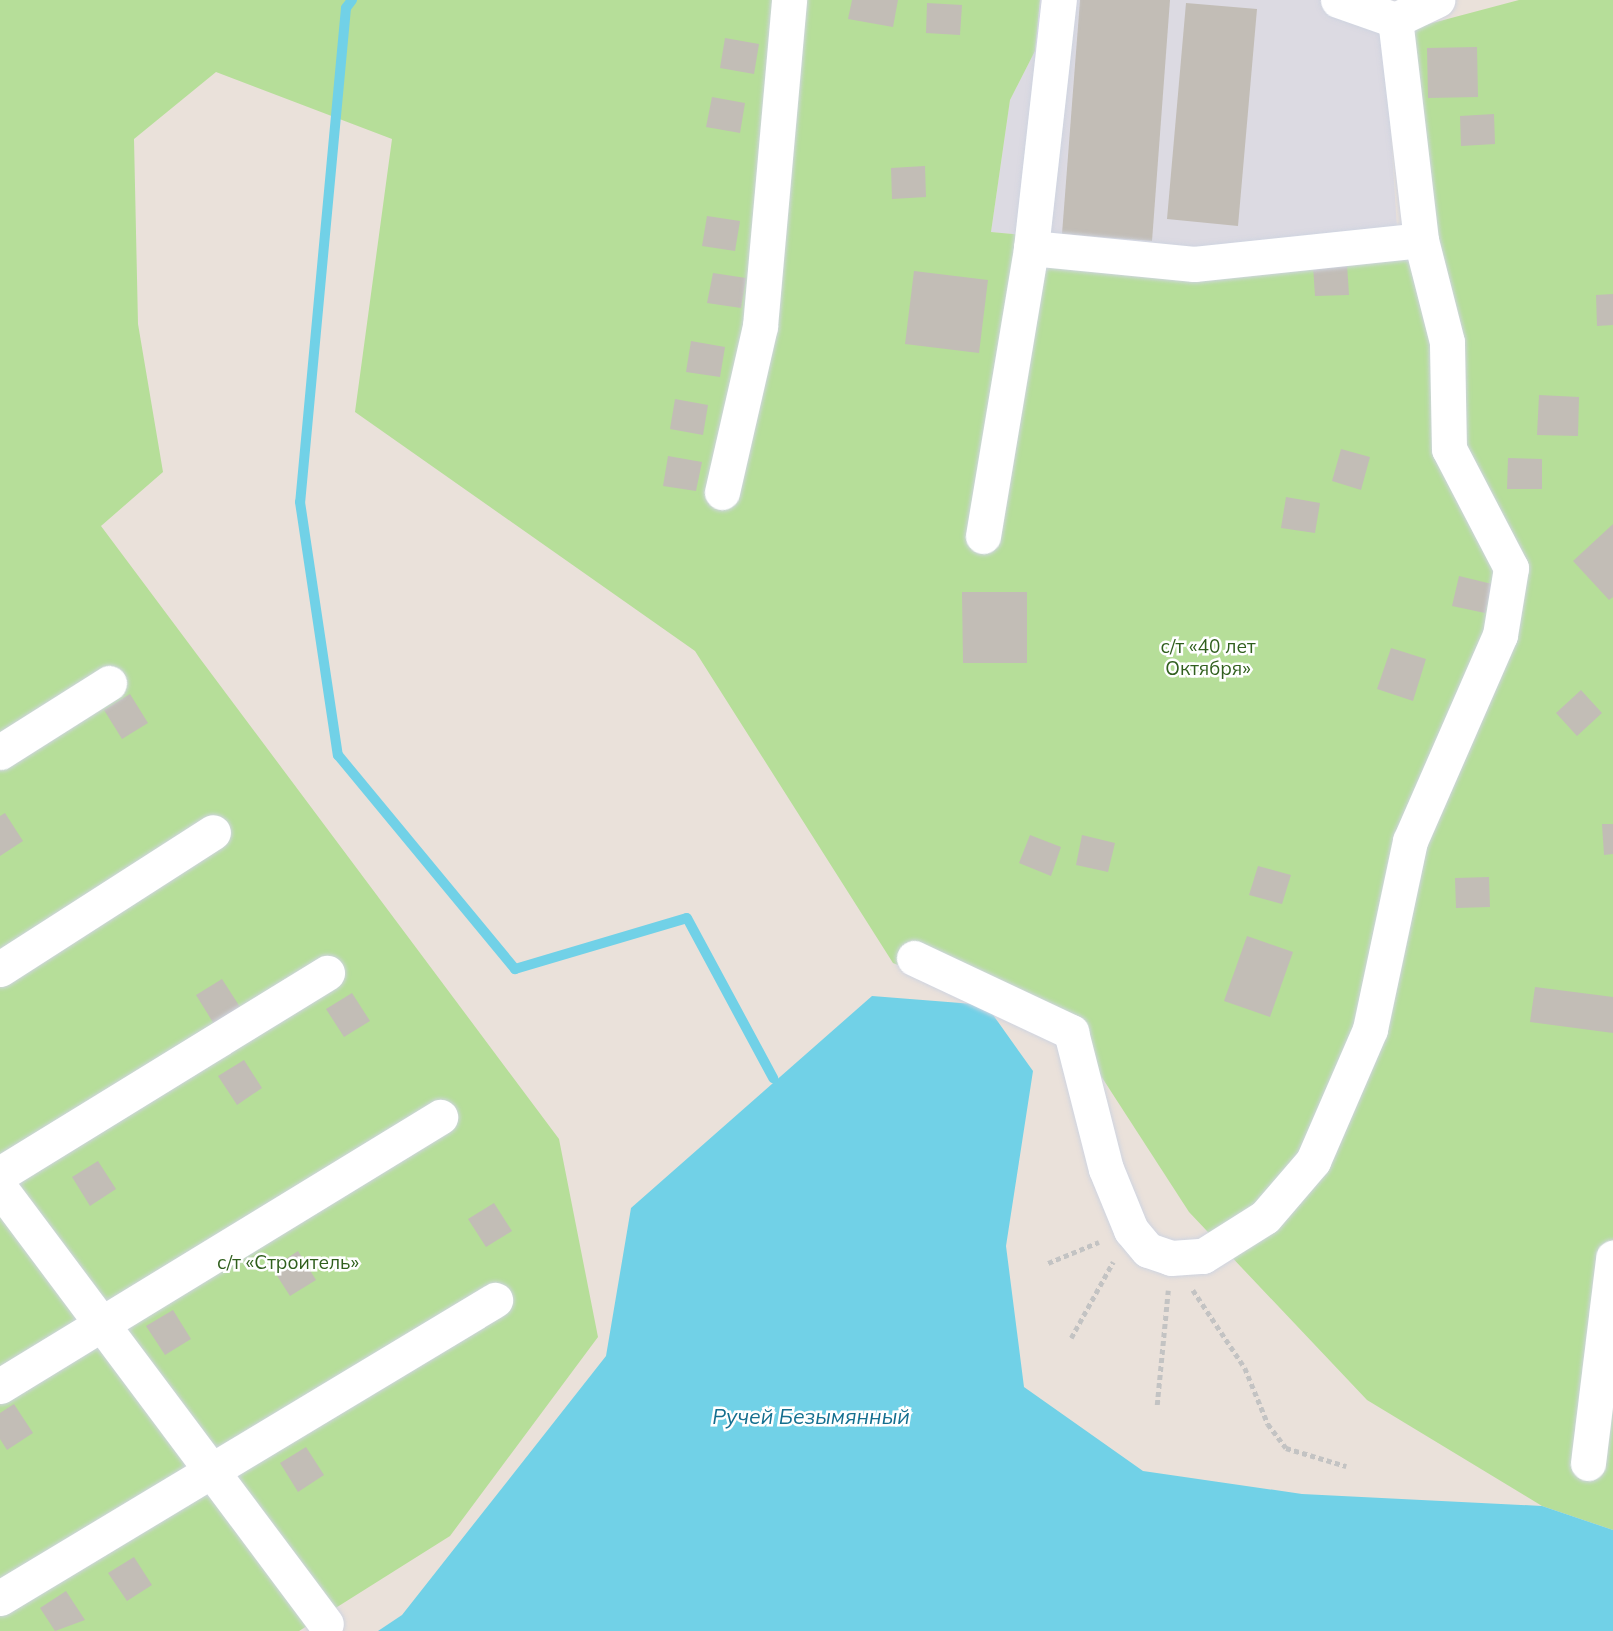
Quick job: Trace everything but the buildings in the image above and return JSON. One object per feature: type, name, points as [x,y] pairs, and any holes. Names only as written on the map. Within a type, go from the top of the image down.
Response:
[{"type":"lane","points":[[722,492],[760,326],[789,0]]},
{"type":"lane","points":[[983,536],[1031,248],[1059,0]]},
{"type":"lane","points":[[1338,0],[1395,20],[1437,0]]},
{"type":"lane","points":[[914,958],[1071,1032],[1106,1169],[1131,1230],[1148,1250],[1171,1258],[1203,1256],[1265,1217],[1313,1161],[1370,1030],[1410,841],[1500,635],[1511,568],[1449,449],[1447,342],[1420,240],[1395,20]]},
{"type":"lane","points":[[1031,248],[1194,264],[1420,240]]},
{"type":"lane","points":[[0,751],[109,683]]},
{"type":"lane","points":[[0,969],[213,832]]},
{"type":"lane","points":[[0,1174],[327,973]]},
{"type":"lane","points":[[0,1387],[440,1116]]},
{"type":"lane","points":[[0,1188],[326,1624]]},
{"type":"lane","points":[[1588,1462],[1613,1258]]},
{"type":"lane","points":[[0,1598],[495,1300]]},
{"type":"path","points":[[1048,1263],[1131,1230]]},
{"type":"path","points":[[1071,1338],[1131,1230]]},
{"type":"path","points":[[1157,1405],[1171,1258]]},
{"type":"path","points":[[1171,1258],[1245,1368],[1268,1424],[1286,1448],[1346,1466]]},
{"type":"shaded area","points":[[1040,0],[1382,0],[1397,228],[1217,252],[991,232],[1010,100],[1035,51]]},
{"type":"green space","name":"с/т «40 лет Октября»","points":[[0,0],[1040,0],[1035,51],[1010,100],[991,232],[1217,252],[1429,253],[1406,30],[1519,0],[1613,0],[1613,1530],[1542,1506],[1367,1400],[1189,1212],[1090,1059],[998,1006],[893,963],[695,651],[355,412],[392,139],[216,72],[134,139],[138,324],[163,472],[101,526],[559,1139],[598,1337],[450,1536],[299,1631],[0,1631]]},
{"type":"water","name":"Ручей Безымянный","points":[[872,996],[986,1005],[1033,1071],[1006,1246],[1024,1387],[1143,1471],[1302,1494],[1542,1506],[1613,1530],[1613,1631],[378,1631],[402,1615],[606,1356],[631,1208]]},
{"type":"waterway","points":[[352,0],[346,8],[300,502],[338,755],[515,969],[687,918],[773,1078]]},
{"type":"park label","name":"с/т «Строитель»","points":[[288,1263]]}]
